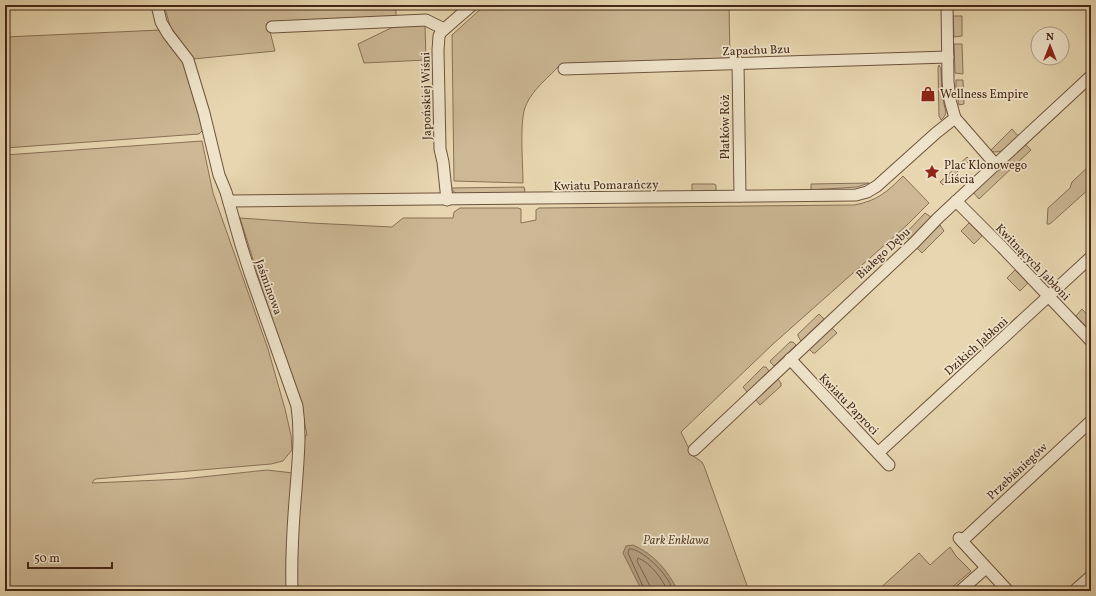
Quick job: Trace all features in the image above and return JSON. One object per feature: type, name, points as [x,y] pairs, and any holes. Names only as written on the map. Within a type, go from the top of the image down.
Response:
[{"type":"street","name":"Jaśminowa","points":[[157,5],[161,22],[168,34],[188,60],[204,113],[216,166],[229,201],[243,251],[297,406],[299,442],[294,508],[292,591]]},
{"type":"street","points":[[272,27],[426,20],[444,29],[472,5]]},
{"type":"street","points":[[947,5],[949,89],[955,118],[996,165]]},
{"type":"street","name":"Japońskiej Wiśni","points":[[444,29],[439,36],[438,103],[440,149],[443,162],[447,200]]},
{"type":"street","name":"Zapachu Bzu","points":[[564,69],[736,60],[948,57]]},
{"type":"street","name":"Płatków Róż","points":[[736,60],[740,196]]},
{"type":"street","name":"Białego Dębu","points":[[694,450],[914,243],[956,201],[1091,76]]},
{"type":"street","name":"Kwiatu Pomarańczy","points":[[229,201],[849,196],[861,194],[877,186],[955,118]]},
{"type":"street","name":"Kwitnących Jabłoni","points":[[956,201],[1091,341]]},
{"type":"street","name":"Dzikich Jabłoni","points":[[878,453],[1091,257]]},
{"type":"street","name":"Kwiatu Paproci","points":[[790,359],[889,465]]},
{"type":"street","name":"Przebiśniegów","points":[[986,568],[960,540],[1091,421]]},
{"type":"street","points":[[960,591],[986,568],[1008,591]]},
{"type":"street","points":[[1074,591],[1091,576]]},
{"type":"green space","points":[[164,5],[396,5],[396,18],[268,24],[275,51],[193,59],[170,26]]},
{"type":"green space","points":[[485,5],[729,5],[730,58],[561,64],[537,88],[526,105],[522,131],[523,183],[454,181],[452,35]]},
{"type":"green space","points":[[953,16],[962,16],[962,36],[954,37]]},
{"type":"green space","points":[[425,25],[426,60],[364,63],[358,44],[395,26]]},
{"type":"green space","points":[[161,30],[182,58],[203,130],[199,134],[5,148],[5,37]]},
{"type":"green space","points":[[954,44],[962,44],[963,74],[955,73]]},
{"type":"green space","points":[[939,65],[941,69],[942,94],[946,113],[941,120],[939,116]]},
{"type":"green space","points":[[956,80],[963,80],[964,104],[959,105],[956,91]]},
{"type":"green space","points":[[1012,129],[1019,137],[999,152],[990,151]]},
{"type":"green space","points":[[202,141],[213,193],[268,349],[285,409],[291,435],[292,450],[283,461],[271,464],[95,479],[92,483],[183,479],[267,470],[293,473],[289,591],[5,591],[5,155]]},
{"type":"green space","points":[[1025,144],[1031,150],[979,199],[973,192]]},
{"type":"green space","points":[[967,157],[970,160],[943,185],[940,182]]},
{"type":"green space","points":[[1091,164],[1091,187],[1050,224],[1047,224],[1048,208],[1070,188],[1072,182]]},
{"type":"green space","name":"Park Enklawa","points":[[903,176],[929,203],[906,226],[773,344],[681,432],[692,455],[702,462],[704,466],[749,591],[297,591],[297,527],[305,436],[307,435],[301,405],[284,358],[240,218],[392,227],[403,218],[453,218],[454,212],[460,208],[518,208],[521,209],[521,223],[536,220],[536,210],[539,208],[854,205],[869,201],[881,195]]},
{"type":"green space","points":[[869,183],[857,187],[811,190],[811,184]]},
{"type":"green space","points":[[692,184],[714,184],[716,185],[716,192],[692,192]]},
{"type":"green space","points":[[524,187],[525,191],[523,194],[457,194],[451,188]]},
{"type":"green space","points":[[925,213],[931,217],[909,240],[904,235]]},
{"type":"green space","points":[[969,223],[982,236],[974,244],[961,231]]},
{"type":"green space","points":[[940,225],[944,231],[922,253],[917,248]]},
{"type":"green space","points":[[1015,270],[1028,283],[1020,291],[1007,278]]},
{"type":"green space","points":[[1082,309],[1091,319],[1091,332],[1076,316]]},
{"type":"green space","points":[[819,314],[824,319],[801,341],[798,334]]},
{"type":"green space","points":[[832,328],[837,333],[815,353],[813,353],[809,349]]},
{"type":"green space","points":[[790,342],[793,342],[796,345],[774,366],[770,362],[771,360]]},
{"type":"green space","points":[[763,367],[766,367],[769,371],[747,392],[743,387]]},
{"type":"green space","points":[[778,379],[781,386],[760,405],[756,400]]},
{"type":"green space","points":[[950,547],[956,556],[971,571],[948,591],[877,591],[919,553],[930,565]]},
{"type":"water","points":[[633,545],[647,553],[660,564],[678,591],[642,591],[623,553],[626,546]]},
{"type":"place","name":"Wellness Empire","points":[[928,94]]},
{"type":"place","name":"Plac Klonowego Liścia","points":[[932,172]]}]
